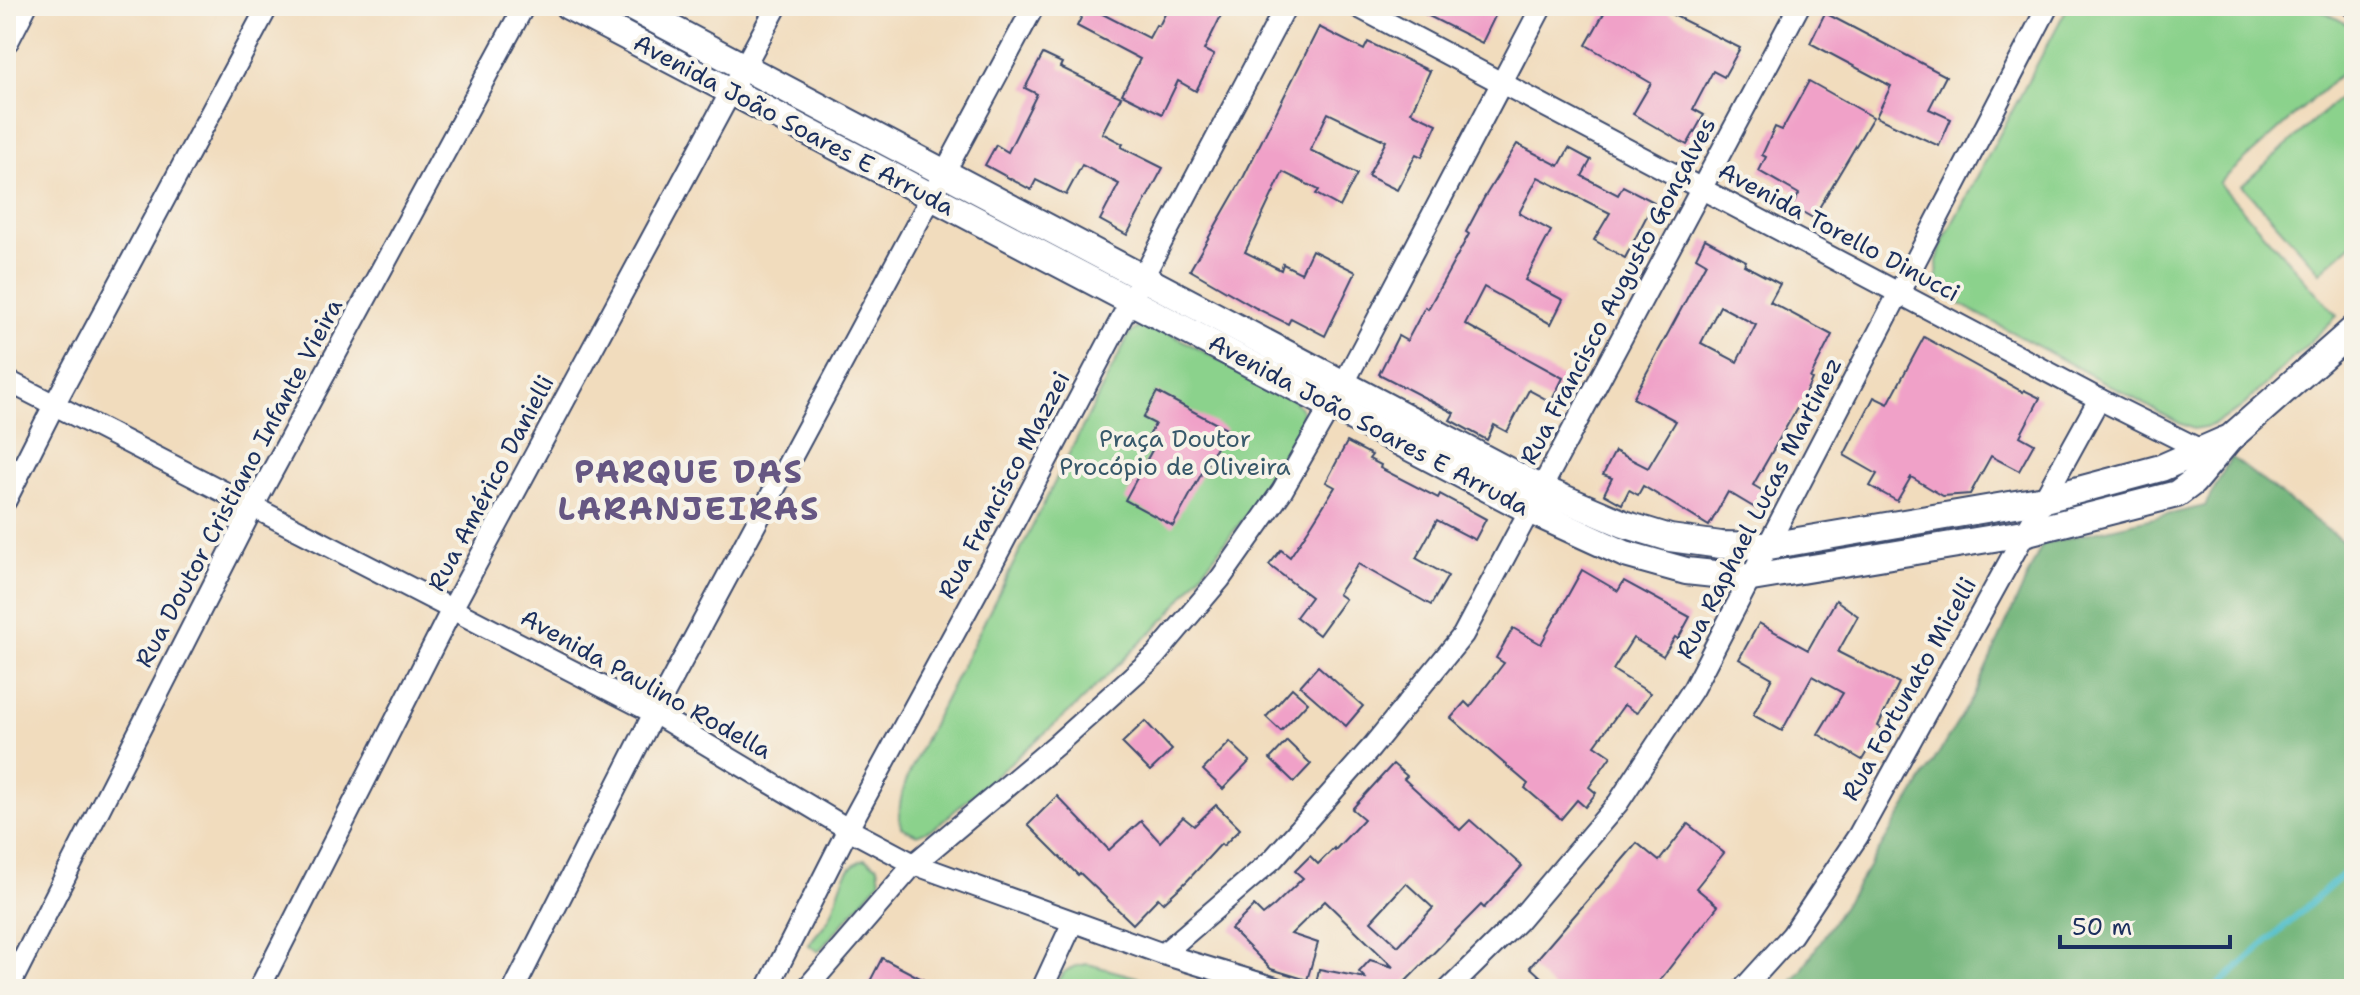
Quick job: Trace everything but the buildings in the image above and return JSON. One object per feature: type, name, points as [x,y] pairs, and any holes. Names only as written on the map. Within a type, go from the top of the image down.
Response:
[{"type":"street","points":[[6,39],[23,6]]},
{"type":"street","points":[[6,500],[268,6]]},
{"type":"street","name":"Rua Doutor Cristiano Infante Vieira","points":[[8,989],[253,507],[524,6]]},
{"type":"street","name":"Avenida João Soares E Arruda","points":[[568,6],[933,198],[1136,289]]},
{"type":"street","name":"Avenida João Soares E Arruda","points":[[629,6],[946,175],[1136,289],[1536,500],[1625,554],[1686,571],[1752,578],[2024,533],[2177,494],[2193,482],[2215,448]]},
{"type":"street","name":"Rua Américo Danielli","points":[[259,989],[453,607],[777,6]]},
{"type":"street","points":[[514,989],[654,713],[946,175],[1034,6]]},
{"type":"street","name":"Rua Francisco Mazzei","points":[[767,989],[848,829],[1286,6]]},
{"type":"street","name":"Avenida Torello Dinucci","points":[[1356,6],[2099,399],[2215,448]]},
{"type":"street","points":[[806,989],[914,864],[1056,745],[1155,656],[1220,579],[1282,491],[1338,395],[1542,6]]},
{"type":"street","name":"Rua Francisco Augusto Gonçalves","points":[[1163,954],[1273,859],[1371,748],[1463,635],[1799,6]]},
{"type":"street","name":"Rua Raphael Lucas Martinez","points":[[1449,989],[1518,921],[1618,803],[1693,689],[2048,6]]},
{"type":"street","points":[[2215,448],[2354,329]]},
{"type":"street","name":"Avenida Paulino Rodella","points":[[6,380],[453,607],[654,713],[848,829],[914,864],[1163,954],[1279,989]]},
{"type":"street","name":"Rua Fortunato Micelli","points":[[1743,989],[1792,935],[1858,836],[2099,399]]},
{"type":"street","name":"Avenida João Soares E Arruda","points":[[1536,500],[1670,538],[1721,545],[1769,546],[2045,499],[2161,468],[2215,448]]},
{"type":"street","points":[[1042,989],[1073,922]]},
{"type":"green space","points":[[2068,6],[2314,6],[2354,28],[2354,62],[2219,183],[2337,316],[2239,410],[2210,426],[2193,429],[2179,423],[1947,297],[1938,288],[1937,261],[1943,241]]},
{"type":"green space","points":[[2354,85],[2354,242],[2320,272],[2242,185]]},
{"type":"green space","name":"Praça Doutor Procópio de Oliveira","points":[[1152,324],[1293,399],[1302,411],[1301,423],[1247,514],[1168,616],[1076,706],[936,827],[917,835],[901,827],[900,815],[902,793],[915,760],[1129,335],[1139,327]]},
{"type":"green space","points":[[2231,457],[2354,550],[2354,989],[1785,989],[1800,973],[1867,870],[1972,699],[2042,544],[2205,506]]},
{"type":"green space","points":[[865,859],[878,866],[880,881],[818,952],[809,945],[829,918],[850,868]]},
{"type":"green space","points":[[1088,964],[1180,989],[1054,989],[1066,970]]},
{"type":"waterway","points":[[2214,989],[2354,865]]},
{"type":"district","name":"PARQUE DAS LARANJEIRAS","points":[[689,490]]}]
